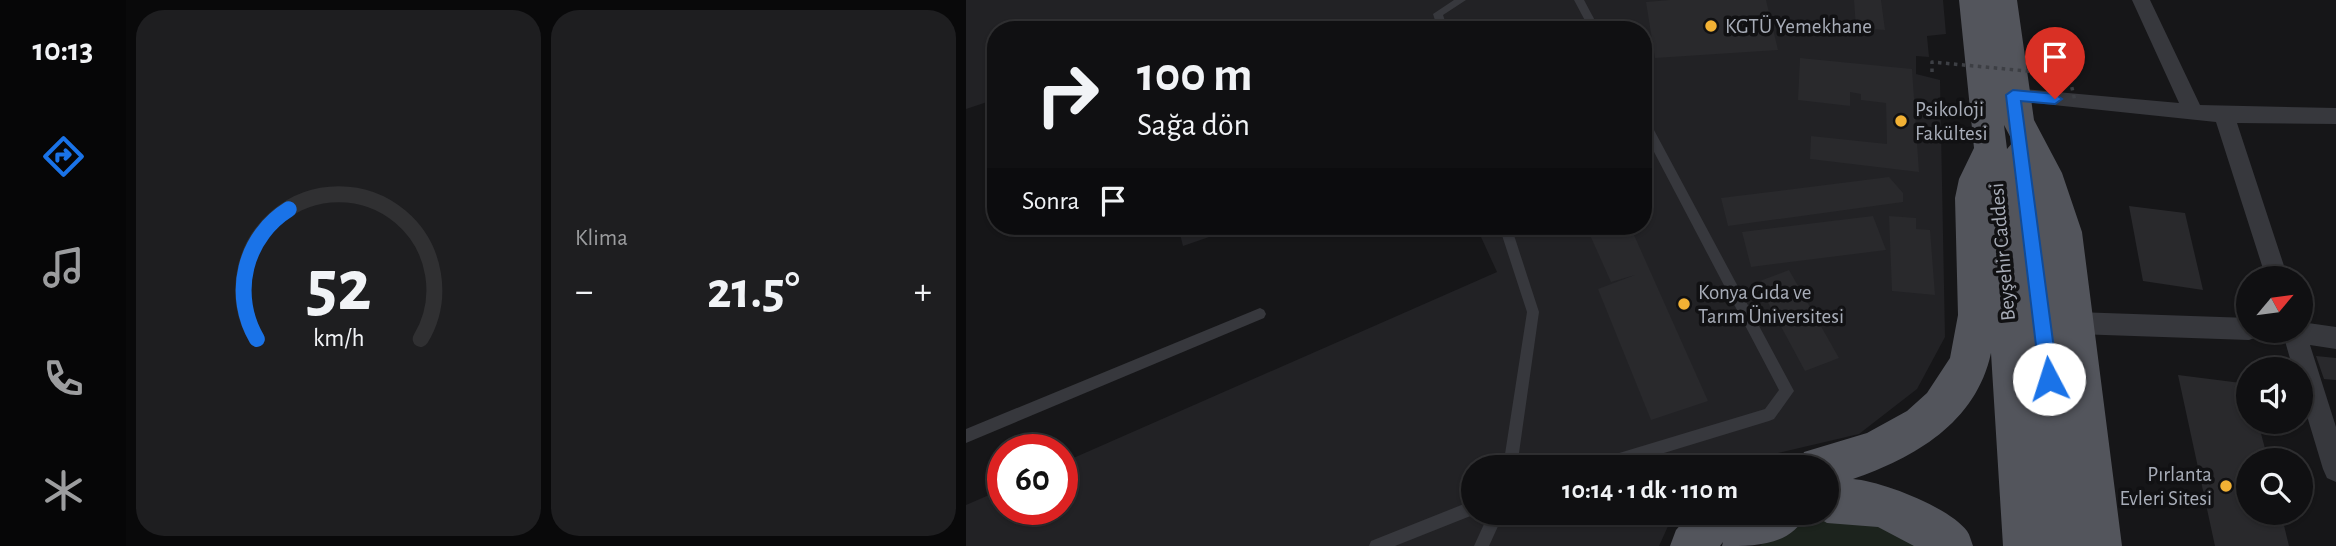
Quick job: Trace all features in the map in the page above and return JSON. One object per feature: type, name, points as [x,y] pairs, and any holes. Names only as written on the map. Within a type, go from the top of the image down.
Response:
[{"type":"main road","name":"Beyşehir Caddesi","points":[[1974,0],[1993,149],[2025,546]]},
{"type":"main road","name":"Beyşehir Caddesi","points":[[2002,0],[2044,323],[2063,546]]},
{"type":"main road","points":[[2016,107],[2056,201],[2076,323],[2100,546]]},
{"type":"main road","points":[[1839,463],[1855,460],[1897,442],[1935,414],[1961,380],[1976,330],[1972,198],[1982,162],[1993,149]]},
{"type":"main road","points":[[1839,501],[1869,502],[1899,512],[1927,526],[1951,546]]},
{"type":"main road","points":[[1692,546],[1709,525]]},
{"type":"main road","points":[[1744,546],[1766,525]]},
{"type":"street","points":[[2141,0],[2193,113]]},
{"type":"street","points":[[2016,107],[2076,101],[2224,115],[2336,116]]},
{"type":"street","points":[[2224,115],[2273,266]]},
{"type":"street","points":[[2076,323],[2236,329]]},
{"type":"street","points":[[2314,334],[2336,338]]},
{"type":"street","points":[[2298,343],[2336,469]]},
{"type":"lane","points":[[1440,21],[1438,14],[1461,0]]},
{"type":"lane","points":[[1579,0],[1590,21]]},
{"type":"lane","points":[[1635,455],[1769,414],[1787,391],[1652,137]]},
{"type":"lane","points":[[1509,235],[1533,312],[1512,455]]},
{"type":"lane","points":[[966,436],[1260,314]]},
{"type":"lane","points":[[1376,546],[1461,512]]},
{"type":"lane","points":[[1481,546],[1491,525]]},
{"type":"path","points":[[1932,72],[1931,62],[2069,75],[2076,101]]},
{"type":"shaded area","name":"Konya Gıda ve Tarım Üniversitesi","points":[[966,0],[1943,0],[1946,34],[1927,36],[1929,57],[1916,56],[1916,74],[1940,80],[1945,337],[1917,389],[1859,434],[1770,455],[1461,455],[1461,525],[1669,525],[1659,546],[966,546],[966,505],[987,496],[987,525],[1078,525],[1078,456],[1497,272],[1480,235],[1652,235],[1652,21],[987,21],[987,102],[966,109]]},
{"type":"shaded area","points":[[1180,235],[1215,235],[1183,246]]},
{"type":"shaded area","points":[[1839,516],[1876,519],[1928,546],[1760,546],[1770,534],[1790,525],[1839,525]]},
{"type":"building","name":"KGTÜ Yemekhane","points":[[1766,0],[1778,50],[1655,58],[1652,21],[1649,21],[1646,2]]},
{"type":"building","points":[[1854,0],[1881,0],[1885,30],[1856,28]]},
{"type":"building","name":"Psikoloji Fakültesi","points":[[1800,58],[1912,69],[1919,172],[1810,159],[1811,136],[1887,144],[1886,103],[1861,100],[1861,94],[1850,92],[1850,106],[1798,100]]},
{"type":"building","points":[[1889,177],[1903,193],[1903,202],[1728,226],[1721,198]]},
{"type":"building","points":[[2129,206],[2185,213],[2203,290],[2143,281]]},
{"type":"building","points":[[1873,216],[1886,250],[1751,267],[1742,232]]},
{"type":"building","points":[[1889,216],[1916,218],[1916,229],[1930,230],[1935,295],[1892,291]]},
{"type":"building","points":[[1590,235],[1634,235],[1708,401],[1651,420],[1598,289],[1635,275],[1611,282]]},
{"type":"building","points":[[1789,270],[1839,358],[1805,371],[1757,282]]},
{"type":"building","points":[[2316,356],[2336,358],[2336,380],[2324,379]]},
{"type":"building","name":"Pırlanta Evleri Sitesi","points":[[2178,375],[2236,382],[2236,434],[2261,434],[2265,448],[2236,448],[2236,525],[2284,525],[2289,546],[2215,546]]},
{"type":"place","name":"KGTÜ Yemekhane","points":[[1711,26]]},
{"type":"place","name":"Psikoloji Fakültesi","points":[[1901,121]]},
{"type":"place","name":"Konya Gıda ve Tarım Üniversitesi","points":[[1684,304]]},
{"type":"place","name":"Pırlanta Evleri Sitesi","points":[[2226,486]]},
{"type":"route","points":[[2049,379],[2013,95],[2055,99]]}]
